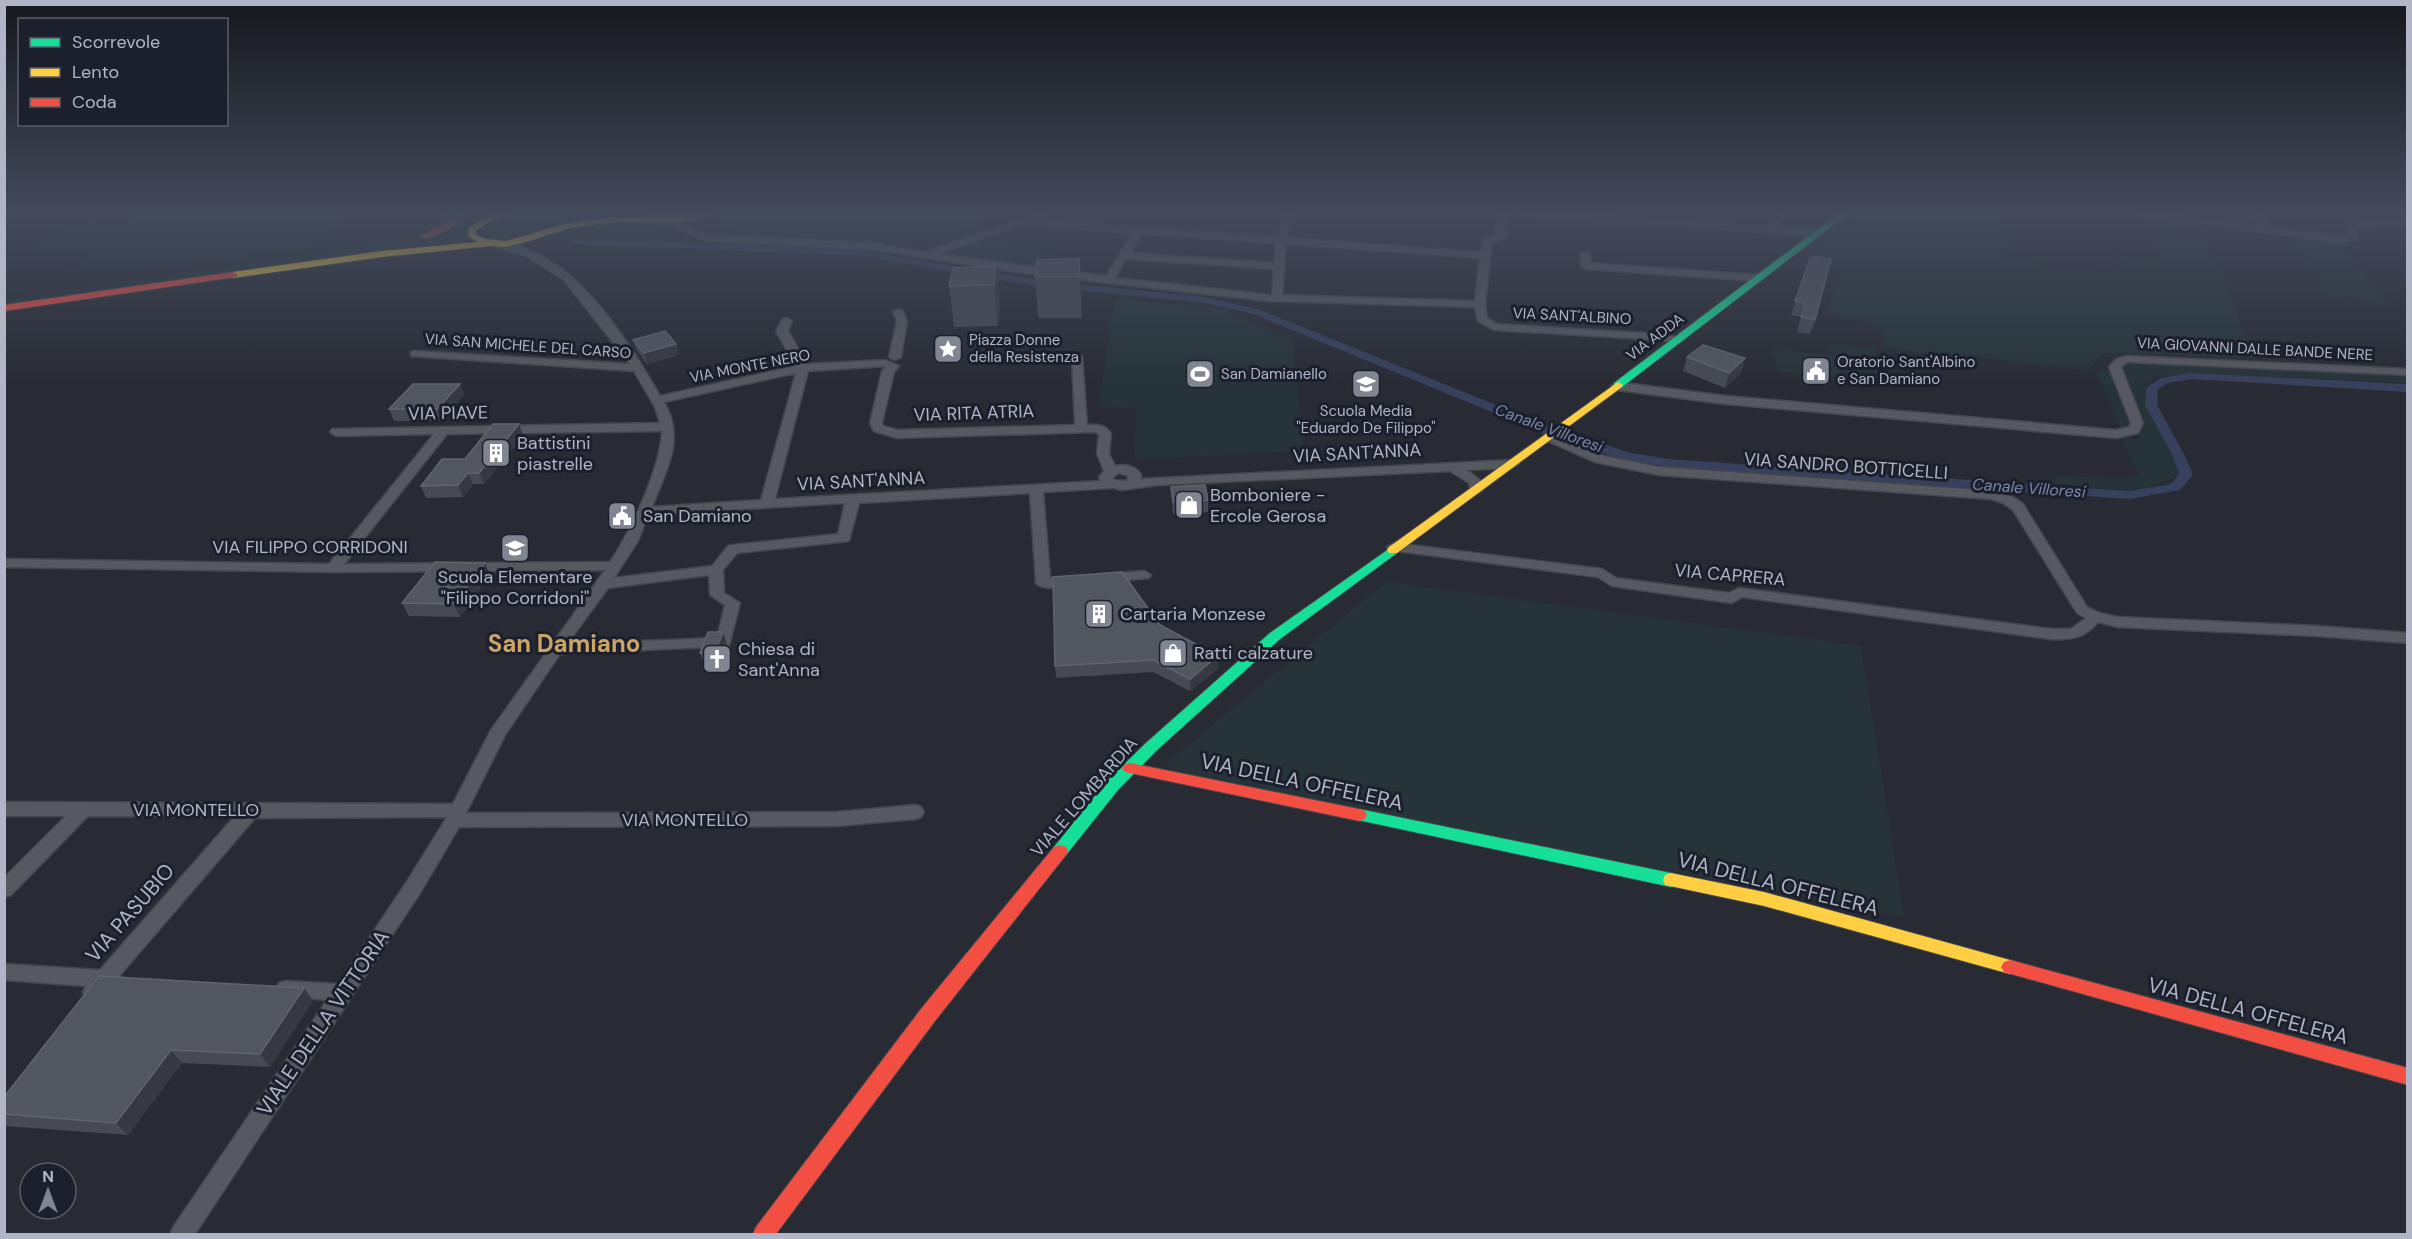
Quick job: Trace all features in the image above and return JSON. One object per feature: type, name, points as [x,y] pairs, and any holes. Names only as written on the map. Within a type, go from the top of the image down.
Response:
[{"type":"main road","points":[[4,296],[183,271]]},
{"type":"main road","points":[[4,308],[261,271]]},
{"type":"main road","name":"VIA ADDA","points":[[1512,464],[1767,271]]},
{"type":"main road","name":"VIALE LOMBARDIA","points":[[763,1234],[928,1015],[1130,768],[1275,636],[1394,547],[1512,464]]},
{"type":"main road","name":"VIA DELLA OFFELERA","points":[[1130,768],[1764,898],[2408,1077]]},
{"type":"street","points":[[557,271],[567,277],[587,300],[639,368],[658,400],[668,427]]},
{"type":"street","points":[[1036,271],[1108,281],[1277,298],[1480,304],[1484,271]]},
{"type":"street","points":[[1108,281],[1115,271]]},
{"type":"street","points":[[1277,298],[1280,271]]},
{"type":"street","points":[[1655,271],[1758,278]]},
{"type":"street","name":"VIA SANT'ALBINO","points":[[1480,304],[1482,319],[1494,327],[1661,336],[1678,340]]},
{"type":"street","name":"VIA RITA ATRIA","points":[[898,312],[902,321],[876,423],[878,428],[897,434],[1097,428],[1104,431],[1103,454],[1111,473]]},
{"type":"street","points":[[767,504],[802,368],[784,326]]},
{"type":"street","name":"VIA SAN MICHELE DEL CARSO","points":[[415,354],[639,368]]},
{"type":"street","points":[[1078,358],[1081,427]]},
{"type":"street","name":"VIA GIOVANNI DALLE BANDE NERE","points":[[1617,386],[1737,401],[2116,434],[2134,430],[2137,423],[2115,366],[2127,359],[2408,372]]},
{"type":"street","name":"VIA MONTE NERO","points":[[658,400],[802,368],[891,362]]},
{"type":"street","name":"VIA PIAVE","points":[[336,432],[668,427]]},
{"type":"street","name":"VIALE DELLA VITTORIA","points":[[182,1234],[413,888],[457,815],[489,747],[631,541],[645,511],[667,450],[668,427]]},
{"type":"street","points":[[333,568],[443,431]]},
{"type":"street","name":"VIA SANDRO BOTTICELLI","points":[[1556,432],[1600,459],[1659,471],[1992,495],[2008,500],[2023,514],[2082,610],[2095,617]]},
{"type":"street","name":"VIA SANT'ANNA","points":[[645,511],[1079,487],[1111,473],[1122,486],[1133,478],[1158,481],[1512,464]]},
{"type":"street","points":[[1450,466],[1475,482],[1476,490]]},
{"type":"street","points":[[1036,490],[1043,583],[1144,575]]},
{"type":"street","points":[[556,649],[724,643],[733,603],[717,595],[716,570],[733,549],[844,538],[853,499]]},
{"type":"street","name":"VIA CAPRERA","points":[[1394,547],[1602,573],[1612,582],[1732,598],[1739,592],[2051,634],[2072,635],[2083,630],[2095,617]]},
{"type":"street","name":"VIA FILIPPO CORRIDONI","points":[[4,563],[333,568],[615,566]]},
{"type":"street","points":[[603,584],[716,570]]},
{"type":"street","points":[[2095,617],[2118,622],[2317,631],[2408,638]]},
{"type":"street","name":"VIA MONTELLO","points":[[4,809],[837,819],[915,812]]},
{"type":"street","points":[[4,890],[83,810]]},
{"type":"street","name":"VIA PASUBIO","points":[[83,1005],[250,811]]},
{"type":"street","points":[[4,972],[128,980]]},
{"type":"street","points":[[269,988],[343,993]]},
{"type":"shaded area","points":[[70,271],[116,271],[65,276]]},
{"type":"shaded area","points":[[197,271],[251,271],[5,306],[4,299]]},
{"type":"shaded area","points":[[1829,271],[2088,271],[2118,275],[2118,271],[2221,271],[2252,357],[2104,353],[2088,370],[1885,348],[1881,326],[1826,314],[1839,273]]},
{"type":"shaded area","points":[[2314,271],[2362,271],[2387,303],[2329,295]]},
{"type":"shaded area","name":"San Damianello","points":[[1115,299],[1227,309],[1227,317],[1240,317],[1293,340],[1303,451],[1135,459],[1136,408],[1098,407]]},
{"type":"shaded area","points":[[1829,344],[1875,349],[1878,359],[1832,354]]},
{"type":"shaded area","points":[[1773,349],[1879,360],[1885,383],[1777,371]]},
{"type":"shaded area","points":[[2149,361],[2407,374],[2407,383],[2206,374],[2155,377],[2147,382],[2144,392],[2146,402],[2178,464],[2179,474],[2165,481],[2135,489],[2056,484],[2051,480],[2056,476],[2120,478],[2139,476],[2120,437],[2139,439],[2140,436],[2120,427],[2096,372],[2118,371],[2120,365]]},
{"type":"shaded area","points":[[1386,582],[1861,646],[1904,917],[1177,774],[1167,763]]},
{"type":"building","points":[[952,271],[995,271],[994,285],[949,286]]},
{"type":"building","points":[[1036,271],[1080,271],[1080,277],[1035,277]]},
{"type":"building","points":[[1806,271],[1828,271],[1815,320],[1801,317],[1806,303],[1795,301]]},
{"type":"building","points":[[665,331],[676,344],[644,353],[633,340]]},
{"type":"building","points":[[1703,345],[1745,358],[1729,373],[1687,357]]},
{"type":"building","points":[[413,384],[460,384],[437,409],[389,409]]},
{"type":"building","points":[[493,424],[519,424],[479,473],[468,473],[458,485],[421,486],[442,459],[465,459]]},
{"type":"building","points":[[1205,485],[1208,500],[1173,502],[1171,487]]},
{"type":"building","points":[[435,562],[485,563],[454,604],[402,603]]},
{"type":"building","name":"Cartaria Monzese","points":[[1122,572],[1160,625],[1218,656],[1190,679],[1153,660],[1055,666],[1053,577]]},
{"type":"building","points":[[708,632],[723,632],[715,652],[700,653]]},
{"type":"building","points":[[99,976],[304,988],[260,1054],[171,1050],[116,1123],[4,1114],[4,1097]]},
{"type":"waterway","name":"Canale Villoresi","points":[[965,271],[1037,283],[1204,300],[1256,312],[1547,430],[1629,457],[1669,463],[2129,495],[2175,487],[2186,475],[2179,456],[2151,405],[2152,388],[2165,380],[2191,376],[2408,388]]},
{"type":"traffic: fast","points":[[1618,385],[1769,271]]},
{"type":"traffic: fast","points":[[1060,851],[1112,786],[1151,747],[1275,636],[1393,550]]},
{"type":"traffic: fast","points":[[1359,815],[1671,880]]},
{"type":"traffic: slow","points":[[233,275],[263,271]]},
{"type":"traffic: slow","points":[[1393,550],[1618,385]]},
{"type":"traffic: slow","points":[[1671,880],[1764,899],[2010,967]]},
{"type":"traffic: jam","points":[[4,308],[233,275]]},
{"type":"traffic: jam","points":[[1130,768],[1359,815]]},
{"type":"traffic: jam","points":[[763,1234],[928,1015],[1060,851]]},
{"type":"traffic: jam","points":[[2010,967],[2408,1077]]},
{"type":"place","name":"Piazza Donne della Resistenza","points":[[948,349]]},
{"type":"place","name":"Oratorio Sant'Albino e San Damiano","points":[[1816,371]]},
{"type":"place","name":"San Damianello","points":[[1200,374]]},
{"type":"place","name":"Scuola Media \"Eduardo De Filippo\"","points":[[1366,384]]},
{"type":"place","name":"Battistini piastrelle","points":[[496,453]]},
{"type":"place","name":"Bomboniere - Ercole Gerosa","points":[[1189,505]]},
{"type":"place","name":"San Damiano","points":[[622,516]]},
{"type":"place","name":"Scuola Elementare \"Filippo Corridoni\"","points":[[515,548]]},
{"type":"place","name":"Cartaria Monzese","points":[[1099,614]]},
{"type":"place","name":"Ratti calzature","points":[[1173,653]]},
{"type":"place","name":"Chiesa di Sant'Anna","points":[[717,659]]},
{"type":"district","name":"San Damiano","points":[[564,643]]}]
